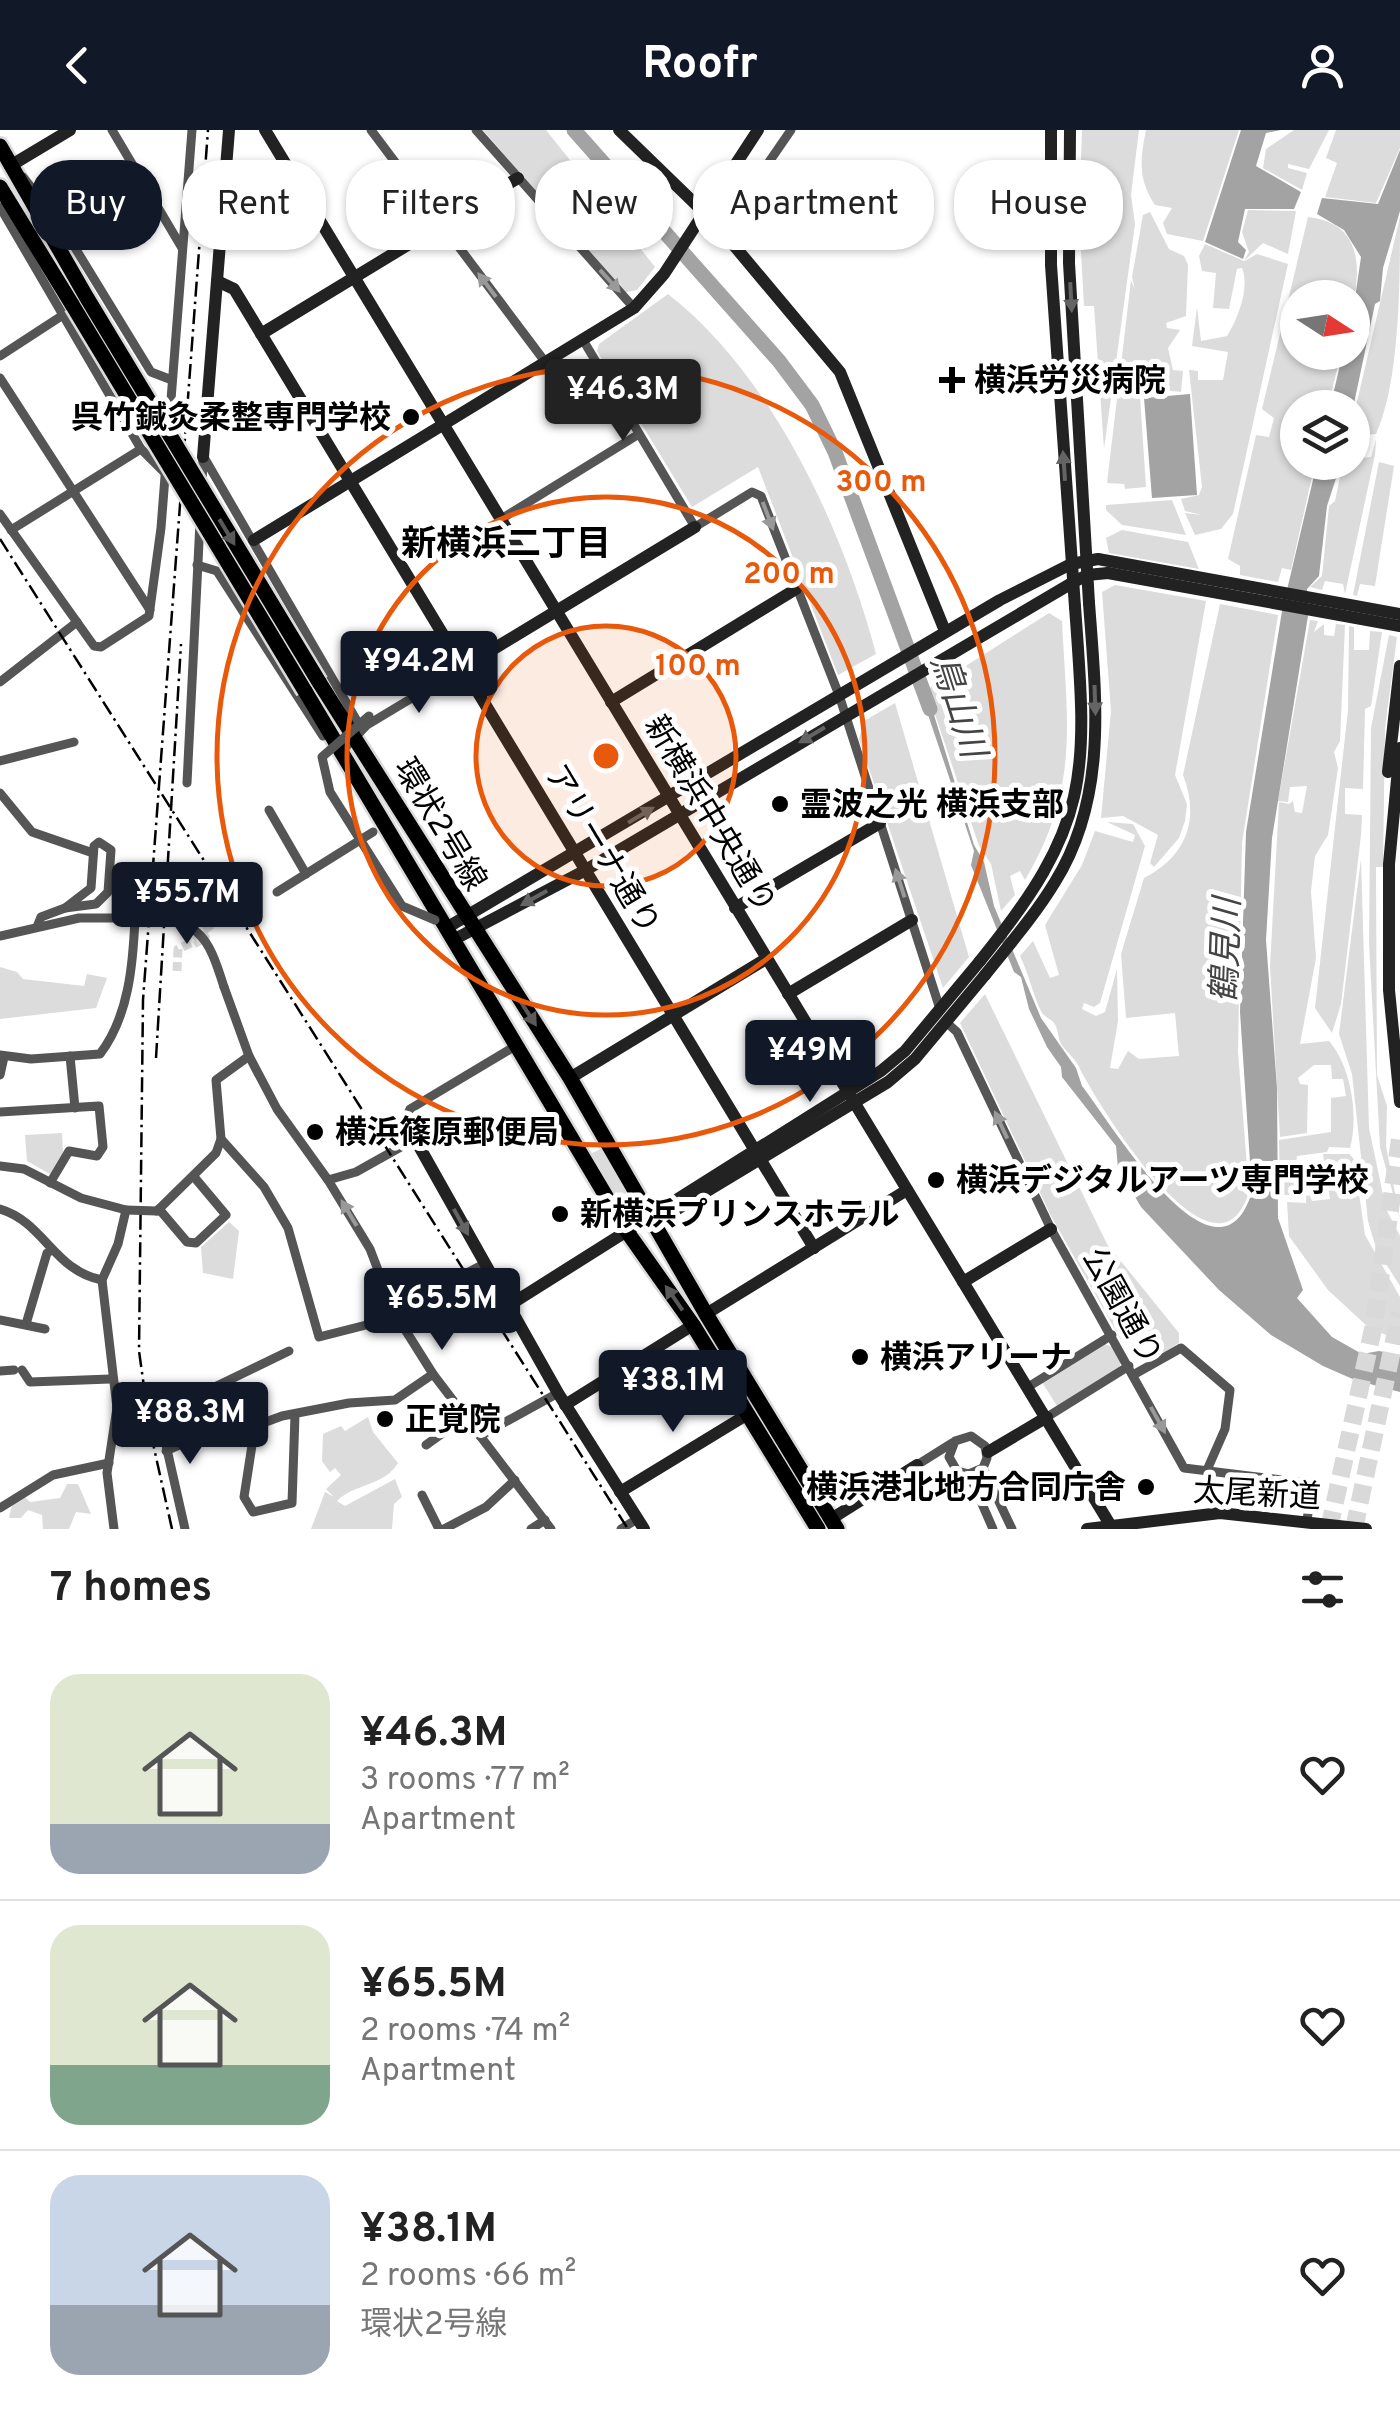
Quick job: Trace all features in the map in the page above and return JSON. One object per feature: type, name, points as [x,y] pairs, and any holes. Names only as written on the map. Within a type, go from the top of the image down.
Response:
[{"type":"main road","name":"環状2号線","points":[[0,146],[74,306]]},
{"type":"main road","name":"環状2号線","points":[[0,187],[312,686],[342,751],[628,1233],[699,1320],[829,1525]]},
{"type":"main road","name":"環状2号線","points":[[312,686],[354,736],[570,1078],[654,1218],[699,1320],[748,1414],[829,1525]]},
{"type":"street","points":[[70,130],[10,166],[37,190],[62,225],[151,372],[172,380]]},
{"type":"street","points":[[0,514],[94,646],[101,648],[142,622],[150,610],[182,248],[112,130]]},
{"type":"street","points":[[189,160],[192,130]]},
{"type":"street","points":[[187,784],[203,457],[229,130]]},
{"type":"street","points":[[371,130],[394,160]]},
{"type":"street","points":[[476,130],[634,308]]},
{"type":"street","points":[[618,130],[693,202]]},
{"type":"street","points":[[738,160],[758,130]]},
{"type":"street","points":[[770,160],[791,130]]},
{"type":"street","points":[[982,968],[1044,877],[1074,808],[1082,742],[1049,226],[1052,130]]},
{"type":"street","points":[[508,1306],[850,1098],[943,1015],[1055,882],[1086,810],[1096,726],[1067,216],[1070,130]]},
{"type":"street","name":"新横浜中央通り","points":[[267,131],[1111,1526]]},
{"type":"street","points":[[0,208],[74,306],[141,449],[164,472]]},
{"type":"street","points":[[254,540],[634,308],[664,274],[693,229]]},
{"type":"street","points":[[261,334],[400,250]]},
{"type":"street","points":[[461,250],[546,363]]},
{"type":"street","points":[[736,250],[840,372],[940,634]]},
{"type":"street","name":"アリーナ通り","points":[[217,281],[234,290],[814,1248]]},
{"type":"street","points":[[0,356],[74,306]]},
{"type":"street","points":[[342,751],[354,736],[695,527],[584,340]]},
{"type":"street","points":[[0,378],[150,610]]},
{"type":"street","points":[[501,519],[640,434]]},
{"type":"street","points":[[12,530],[141,449]]},
{"type":"street","points":[[203,457],[356,721],[354,736]]},
{"type":"street","name":"公園通り","points":[[695,527],[757,493],[840,695],[943,1015],[957,1032],[1051,1229],[1184,1468],[1307,1482],[1312,1487],[1310,1525]]},
{"type":"street","points":[[470,924],[940,634],[1086,559],[1109,567],[1382,616],[1400,629]]},
{"type":"street","points":[[197,566],[216,570],[349,779],[367,794]]},
{"type":"street","points":[[369,716],[321,758],[330,792],[402,906],[446,929],[470,924],[584,871],[942,657],[1072,582],[1109,567]]},
{"type":"street","points":[[611,702],[796,589]]},
{"type":"street","points":[[1382,616],[1400,611]]},
{"type":"street","points":[[0,682],[77,622]]},
{"type":"street","points":[[1395,865],[1388,770],[1400,666]]},
{"type":"street","points":[[0,761],[74,742]]},
{"type":"street","points":[[1400,748],[1394,990],[1400,1102]]},
{"type":"street","points":[[0,793],[32,832],[93,853]]},
{"type":"street","points":[[269,810],[306,874]]},
{"type":"street","points":[[735,908],[880,823]]},
{"type":"street","points":[[277,892],[373,832]]},
{"type":"street","points":[[38,926],[41,917],[101,901],[109,886],[109,845],[96,843],[91,888]]},
{"type":"street","points":[[91,888],[100,893],[109,886]]},
{"type":"street","points":[[64,908],[91,888]]},
{"type":"street","points":[[0,936],[79,918],[181,922],[198,930],[210,946],[249,1056],[277,1109],[328,1180],[379,1266],[394,1312],[432,1374],[548,1524],[531,1529]]},
{"type":"street","points":[[0,1075],[2,1056],[100,1054],[108,1043],[132,974],[138,918]]},
{"type":"street","points":[[788,994],[912,920]]},
{"type":"street","points":[[570,1078],[766,959]]},
{"type":"street","points":[[517,1045],[410,1110],[406,1120],[508,1306],[640,1524],[621,1529]]},
{"type":"street","points":[[70,1056],[75,1108]]},
{"type":"street","points":[[0,1166],[24,1169],[81,1198],[126,1210],[158,1210],[206,1168],[221,1140],[216,1080],[249,1056]]},
{"type":"street","points":[[0,1112],[99,1106],[103,1147],[97,1156],[68,1151],[50,1182]]},
{"type":"street","points":[[328,1180],[356,1172],[415,1139]]},
{"type":"street","points":[[221,1140],[264,1187],[288,1228],[318,1337],[355,1330],[484,1264]]},
{"type":"street","points":[[158,1210],[187,1242],[196,1243],[226,1215],[194,1178]]},
{"type":"street","points":[[480,1436],[562,1399],[699,1320],[907,1190]]},
{"type":"street","points":[[0,1210],[22,1218],[74,1272],[102,1280]]},
{"type":"street","points":[[114,1529],[109,1464],[117,1408],[110,1380],[102,1280],[118,1244],[126,1210]]},
{"type":"street","points":[[964,1282],[1051,1229]]},
{"type":"street","points":[[26,1324],[47,1253],[52,1250]]},
{"type":"street","points":[[0,1320],[45,1329]]},
{"type":"street","points":[[1028,1387],[1112,1335]]},
{"type":"street","points":[[1012,1529],[983,1468],[988,1452],[1131,1370],[1182,1348],[1230,1390],[1224,1430],[1207,1470]]},
{"type":"street","points":[[185,1529],[159,1414],[289,1351]]},
{"type":"street","points":[[0,1371],[18,1370],[30,1382],[44,1384],[110,1380]]},
{"type":"street","points":[[295,1415],[292,1503],[253,1512],[244,1497],[255,1426],[295,1415],[349,1403],[395,1400],[432,1374]]},
{"type":"street","points":[[620,1492],[748,1414]]},
{"type":"street","points":[[426,1445],[465,1417]]},
{"type":"street","points":[[166,1451],[230,1424]]},
{"type":"street","points":[[829,1525],[965,1436],[977,1438],[988,1452]]},
{"type":"street","points":[[954,1468],[950,1451],[955,1441]]},
{"type":"street","points":[[916,1465],[937,1463],[968,1474],[994,1529]]},
{"type":"street","points":[[0,1508],[53,1475],[109,1464]]},
{"type":"street","points":[[968,1474],[983,1468]]},
{"type":"street","points":[[422,1495],[442,1529],[486,1508],[515,1480]]},
{"type":"street","name":"太尾新道","points":[[1086,1529],[1141,1526],[1220,1512],[1366,1529]]},
{"type":"shaded area","points":[[483,130],[546,130],[570,160],[535,160],[535,191],[515,167],[515,160],[509,160]]},
{"type":"shaded area","points":[[1082,130],[1139,130],[1131,195],[1135,224],[1104,449],[1094,306],[1084,306],[1081,250],[1123,250],[1123,160],[1081,160]]},
{"type":"shaded area","points":[[1146,130],[1239,130],[1203,241],[1167,234],[1163,223],[1172,208],[1155,205],[1143,178]]},
{"type":"shaded area","points":[[1241,130],[1281,130],[1266,133],[1256,166],[1301,192],[1294,209],[1245,209],[1238,242],[1246,250],[1243,259],[1205,242]]},
{"type":"shaded area","points":[[1294,130],[1329,130],[1309,169],[1288,164],[1288,168],[1307,173],[1302,190],[1263,168],[1266,149]]},
{"type":"shaded area","points":[[1336,130],[1400,130],[1400,148],[1376,203],[1325,197],[1337,163],[1326,158]]},
{"type":"shaded area","points":[[1400,150],[1400,211],[1383,268],[1380,301],[1375,304],[1370,328],[1370,280],[1358,280],[1361,257],[1344,230],[1317,214],[1322,198],[1378,204]]},
{"type":"shaded area","points":[[1248,210],[1296,211],[1288,254],[1263,243],[1243,262],[1257,254],[1288,264],[1284,280],[1280,280],[1280,300],[1233,514],[1221,529],[1195,535],[1185,513],[1202,515],[1185,511],[1181,499],[1199,495],[1202,487],[1189,370],[1198,371],[1198,380],[1223,380],[1228,352],[1192,346],[1197,307],[1201,341],[1227,336],[1239,312],[1245,285],[1242,268],[1237,269],[1229,309],[1213,308],[1216,273],[1202,271],[1199,256],[1205,244],[1244,261],[1249,252],[1242,232]]},
{"type":"shaded area","points":[[1150,212],[1169,249],[1184,256],[1188,265],[1186,316],[1166,323],[1167,328],[1180,330],[1168,348],[1173,370],[1183,371],[1181,392],[1153,389],[1140,396],[1146,487],[1125,489],[1124,484],[1107,483],[1131,280],[1135,290],[1132,277],[1143,215]]},
{"type":"shaded area","points":[[1308,217],[1338,227],[1347,236],[1356,260],[1357,280],[1293,280]]},
{"type":"shaded area","points":[[1400,217],[1394,359],[1384,412],[1376,434],[1370,434],[1370,390],[1360,390],[1364,370],[1370,370],[1370,346]]},
{"type":"shaded area","points":[[586,250],[641,250],[655,267],[637,290],[623,293]]},
{"type":"shaded area","points":[[668,294],[740,367],[771,410],[823,506],[862,606],[876,654],[838,675],[758,467],[692,507],[597,351],[599,344]]},
{"type":"shaded area","points":[[1280,334],[1280,370],[1337,370],[1332,390],[1280,390],[1280,480],[1311,480],[1291,570],[1282,568],[1278,582],[1240,575],[1240,566],[1228,559],[1256,435],[1269,437],[1274,418],[1262,409]]},
{"type":"shaded area","points":[[1339,370],[1361,370],[1357,390],[1334,390]]},
{"type":"shaded area","points":[[1190,394],[1197,495],[1152,498],[1144,398]]},
{"type":"shaded area","points":[[1376,439],[1370,478],[1370,457]]},
{"type":"shaded area","points":[[1379,462],[1394,466],[1375,586],[1360,584],[1357,596],[1353,595]]},
{"type":"shaded area","points":[[1313,480],[1335,480],[1327,506],[1319,576],[1307,589],[1308,616],[1272,838],[1266,940],[1277,1088],[1278,1218],[1303,1290],[1297,1298],[1332,1337],[1362,1354],[1379,1351],[1400,1355],[1400,1392],[1355,1380],[1323,1366],[1271,1335],[1219,1290],[1141,1207],[1118,1168],[1116,1146],[1062,1077],[1061,1067],[1029,1009],[1021,977],[1014,972],[971,865],[974,851],[921,694],[927,692],[974,845],[984,862],[994,906],[1041,1018],[1076,1068],[1082,1086],[1138,1163],[1190,1216],[1214,1227],[1236,1221],[1252,1192],[1240,1012],[1246,832],[1282,611]]},
{"type":"shaded area","points":[[1339,480],[1370,480],[1345,594],[1343,584],[1325,581],[1322,590],[1310,587],[1322,576],[1329,506],[1335,501]]},
{"type":"shaded area","points":[[1172,500],[1186,535],[1122,525],[1106,510],[1106,505]]},
{"type":"shaded area","points":[[1122,530],[1188,542],[1199,569],[1109,553],[1106,538]]},
{"type":"shaded area","points":[[1115,585],[1206,601],[1175,775],[1187,804],[1185,821],[1179,838],[1154,867],[1150,863],[1158,835],[1123,816],[1101,818],[1111,711],[1102,592]]},
{"type":"shaded area","points":[[1220,604],[1278,615],[1242,843],[1238,1052],[1249,1192],[1233,1219],[1211,1222],[1186,1209],[1132,1151],[1061,1044],[1054,1023],[1042,1013],[1020,956],[1033,941],[1050,978],[1059,975],[1045,925],[1082,865],[1095,831],[1133,842],[1135,835],[1107,822],[1133,824],[1145,846],[1100,1003],[1094,1007],[1084,1003],[1082,1009],[1096,1016],[1105,1012],[1117,969],[1118,1021],[1110,1068],[1118,1069],[1128,1051],[1139,1059],[1179,1056],[1175,1013],[1126,1018],[1121,954],[1144,878],[1171,859],[1186,835],[1190,807],[1183,775]]},
{"type":"shaded area","points":[[1049,613],[1062,621],[1067,723],[1062,784],[1043,846],[1025,880],[1020,871],[1010,876],[1015,895],[1001,911],[991,864],[979,846],[927,690],[938,682],[952,719],[966,716],[953,674]]},
{"type":"shaded area","points":[[1310,620],[1318,621],[1314,632],[1324,624],[1324,635],[1334,636],[1336,624],[1345,625],[1340,741],[1334,752],[1338,768],[1328,835],[1315,856],[1311,891],[1316,958],[1300,1044],[1329,1041],[1337,1051],[1348,1077],[1354,1121],[1350,1148],[1329,1147],[1327,1152],[1297,1156],[1293,1195],[1280,1195],[1279,1140],[1331,1132],[1331,1098],[1346,1096],[1343,1079],[1332,1079],[1331,1065],[1314,1065],[1298,1078],[1300,1084],[1308,1085],[1307,1133],[1280,1137],[1270,966],[1279,802],[1289,804],[1293,801],[1295,812],[1302,813],[1307,786],[1290,787],[1288,802],[1278,801]]},
{"type":"shaded area","points":[[1349,626],[1354,627],[1354,650],[1369,650],[1370,631],[1382,632],[1371,706],[1365,709],[1363,789],[1345,788],[1345,814],[1362,815],[1361,835],[1341,1004],[1332,1033],[1315,1008],[1348,710]]},
{"type":"shaded area","points":[[1389,635],[1397,637],[1385,728],[1383,867],[1376,867],[1377,1075],[1387,1106],[1386,1146],[1400,1219],[1380,1147],[1369,943],[1371,728]]},
{"type":"shaded area","points":[[895,703],[969,957],[943,988],[859,739],[864,721]]},
{"type":"shaded area","points":[[1361,859],[1369,1128],[1386,1209],[1400,1236],[1400,1286],[1376,1248],[1368,1221],[1352,1074],[1339,1034]]},
{"type":"shaded area","points":[[0,967],[17,972],[23,979],[84,986],[87,974],[107,978],[96,1008],[0,1019]]},
{"type":"shaded area","points":[[985,994],[1107,1244],[1179,1333],[1179,1343],[1163,1353],[1148,1331],[1121,1340],[1051,1216],[960,1023]]},
{"type":"shaded area","points":[[62,1133],[63,1152],[50,1174],[27,1161],[25,1135]]},
{"type":"shaded area","points":[[601,1149],[632,1201],[622,1207],[592,1153]]},
{"type":"shaded area","points":[[1323,1154],[1349,1154],[1354,1159],[1365,1235],[1400,1297],[1400,1341],[1368,1327],[1328,1290],[1289,1236],[1287,1202],[1306,1203],[1306,1196],[1310,1195],[1312,1201],[1330,1199]]},
{"type":"shaded area","points":[[229,1222],[239,1231],[233,1279],[203,1273],[201,1247]]},
{"type":"shaded area","points":[[1105,1344],[1112,1347],[1121,1362],[1119,1369],[1057,1406],[1042,1382]]},
{"type":"shaded area","points":[[368,1417],[373,1432],[398,1463],[385,1477],[337,1501],[345,1506],[395,1479],[402,1497],[394,1504],[392,1529],[311,1529],[325,1492],[334,1497],[326,1489],[341,1475],[335,1468],[330,1472],[322,1461],[323,1434],[341,1426],[345,1431]]},
{"type":"shaded area","points":[[1243,1481],[1301,1485],[1304,1491],[1299,1508],[1245,1500]]},
{"type":"shaded area","points":[[67,1484],[78,1484],[91,1514],[76,1512],[69,1529],[43,1529],[42,1515],[28,1510],[21,1518],[9,1518],[12,1505],[25,1497],[30,1502],[60,1498]]},
{"type":"waterway","name":"鳥山川","points":[[574,130],[779,361],[812,405],[835,452],[930,709]]},
{"type":"tunnel","points":[[189,902],[211,932],[197,940]]},
{"type":"tunnel","points":[[177,971],[178,949],[197,940],[200,946]]},
{"type":"tunnel","points":[[1329,1529],[1373,1329],[1400,1139]]},
{"type":"tunnel","points":[[1354,1529],[1400,1313]]},
{"type":"railway","points":[[172,1529],[150,1430],[139,1351],[143,1000],[208,130]]},
{"type":"railway","points":[[0,539],[628,1529]]},
{"type":"railway","points":[[156,1058],[181,644]]},
{"type":"place","name":"横浜労災病院","points":[[952,380]]},
{"type":"place","name":"呉竹鍼灸柔整専門学校","points":[[411,417]]},
{"type":"place","name":"霊波之光 横浜支部","points":[[780,804]]},
{"type":"place","name":"横浜篠原郵便局","points":[[315,1132]]},
{"type":"place","name":"横浜デジタルアーツ専門学校","points":[[936,1180]]},
{"type":"place","name":"新横浜プリンスホテル","points":[[560,1214]]},
{"type":"place","name":"横浜アリーナ","points":[[860,1357]]},
{"type":"place","name":"正覚院","points":[[385,1419]]},
{"type":"place","name":"横浜港北地方合同庁舎","points":[[1146,1487]]},
{"type":"district","name":"新横浜二丁目","points":[[506,543]]},
{"type":"water label","name":"鶴見川","points":[[1225,950]]}]
